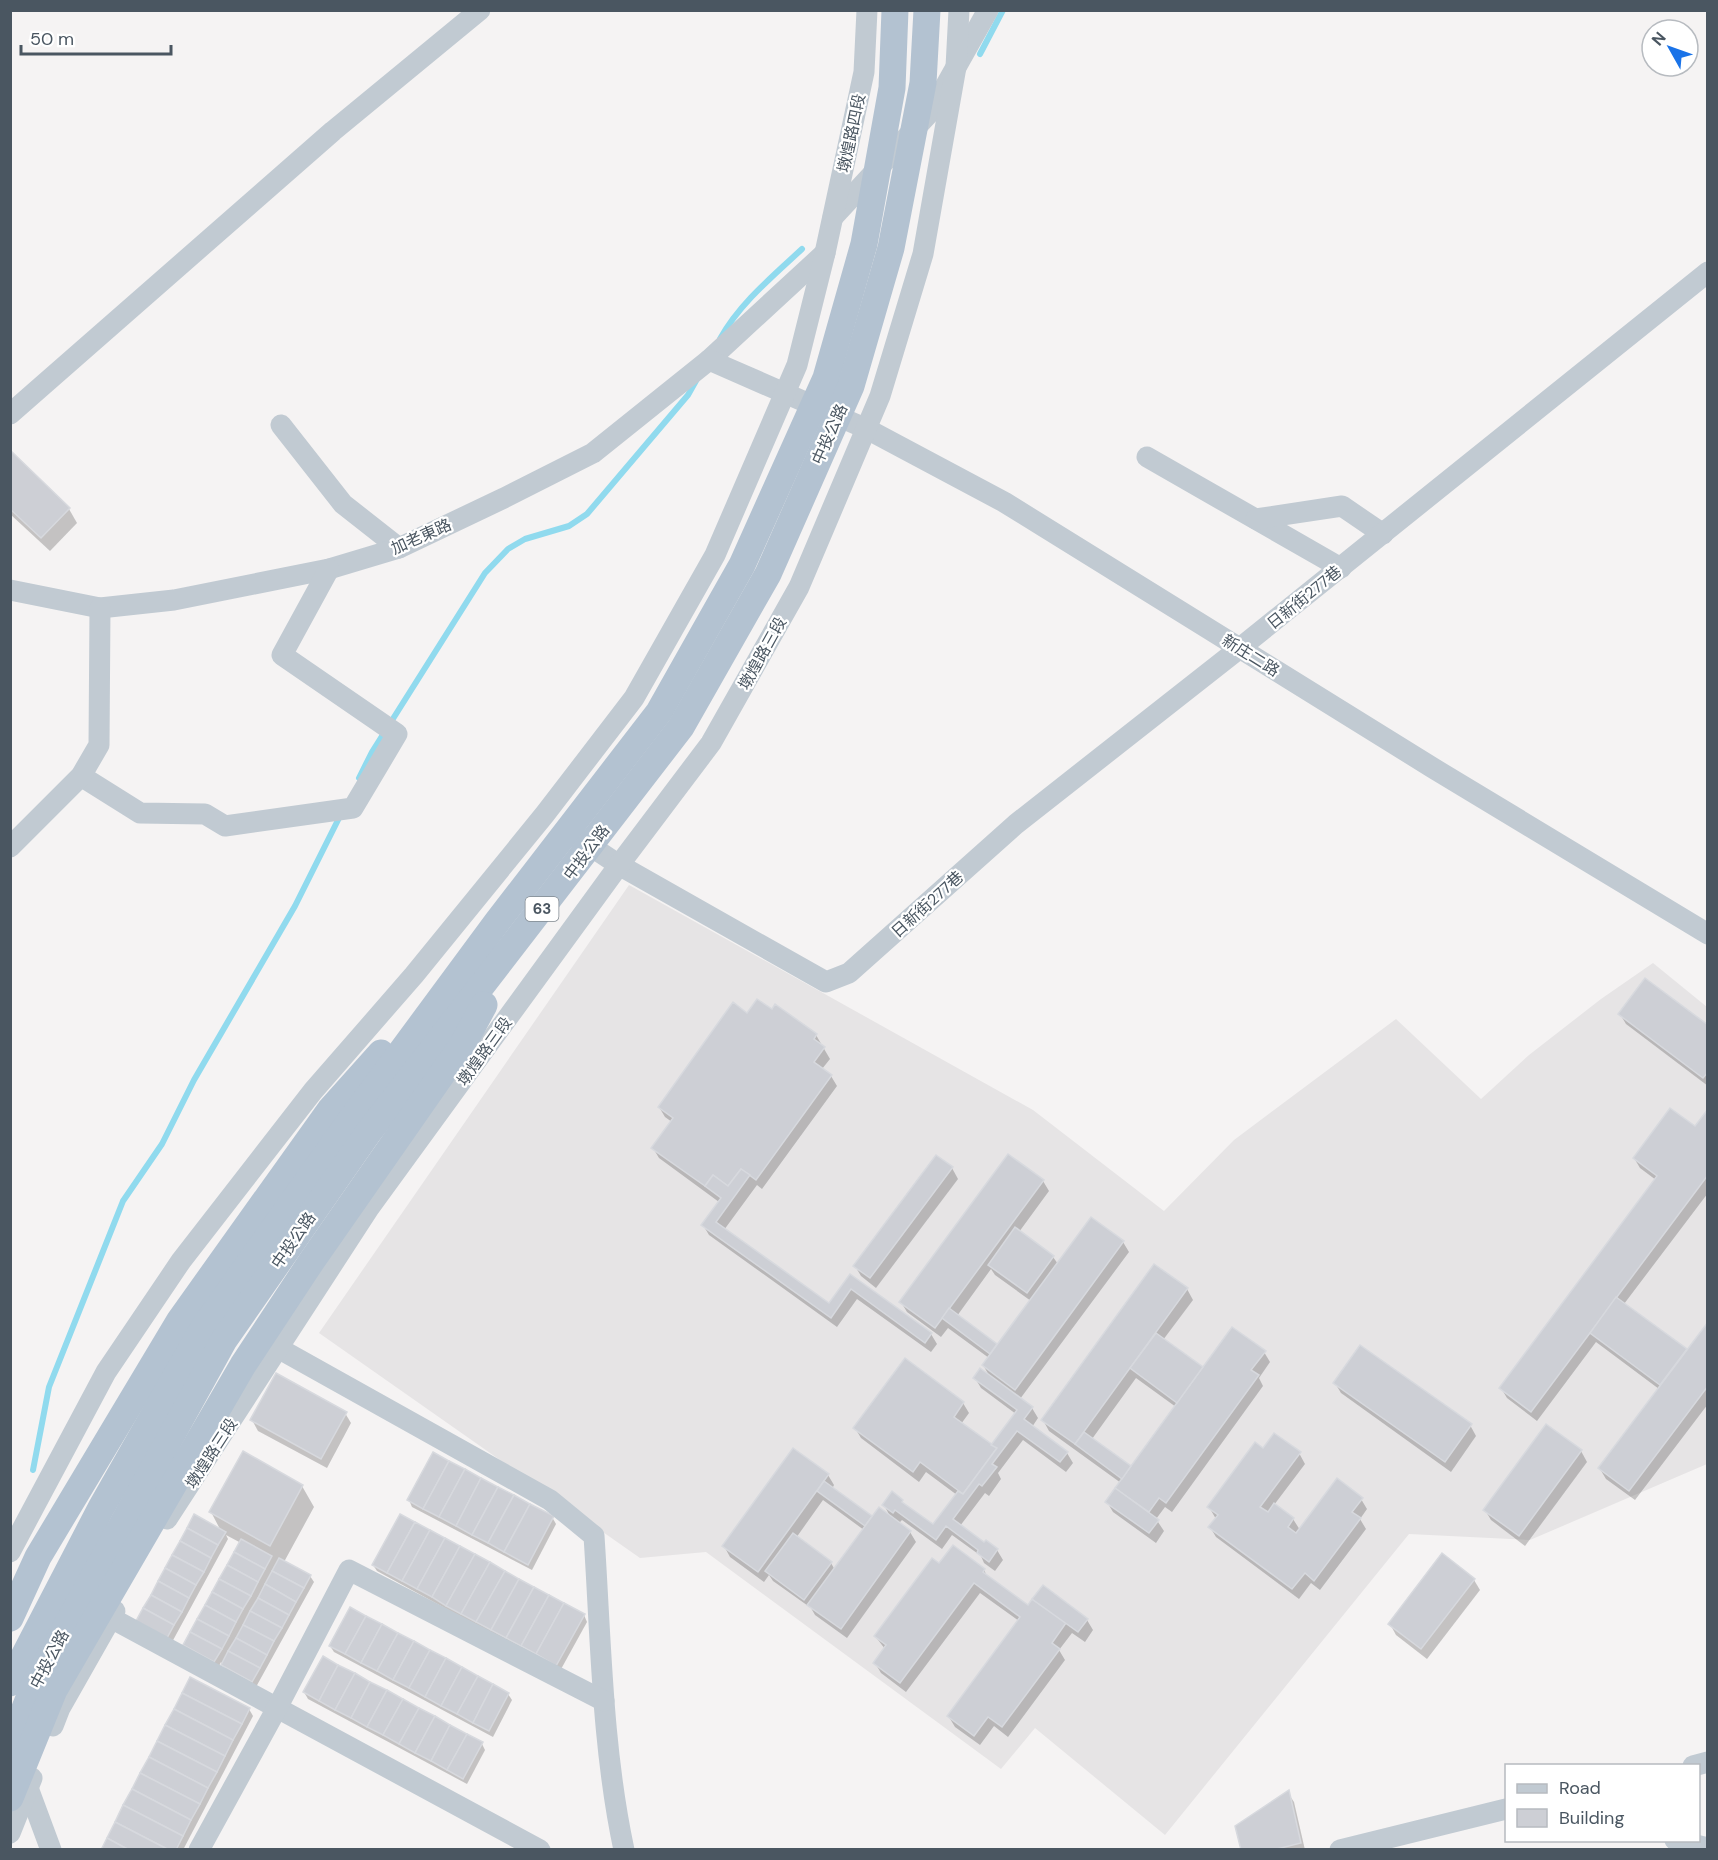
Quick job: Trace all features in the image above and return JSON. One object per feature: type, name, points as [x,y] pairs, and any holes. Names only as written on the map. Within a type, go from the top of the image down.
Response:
[{"type":"main road","name":"中投公路","points":[[10,1683],[101,1508],[204,1327],[350,1121],[497,922],[659,712],[742,565],[826,378],[864,244],[892,88],[895,10]]},
{"type":"main road","name":"中投公路","points":[[10,1746],[35,1683],[224,1340],[368,1133],[681,727],[768,574],[846,397],[891,248],[923,83],[927,10]]},
{"type":"main road","points":[[10,1618],[38,1557],[180,1320],[330,1110],[497,922]]},
{"type":"main road","points":[[20,1793],[54,1690],[237,1376],[311,1262],[463,1044],[524,933]]},
{"type":"street","points":[[10,414],[333,131],[480,10]]},
{"type":"street","name":"墩煌路四段","points":[[825,253],[864,72],[867,10]]},
{"type":"street","points":[[956,67],[959,10]]},
{"type":"street","points":[[832,218],[932,110],[988,10]]},
{"type":"street","name":"墩煌路三段","points":[[10,1833],[20,1793],[60,1708],[162,1528],[369,1208],[717,733],[799,587],[880,396],[922,254],[956,67]]},
{"type":"street","points":[[10,1552],[106,1372],[181,1261],[313,1091],[414,975],[545,814],[634,699],[715,555],[797,366],[825,253]]},
{"type":"street","name":"加老東路","points":[[10,590],[100,608],[174,600],[329,569],[399,548],[593,453],[709,360],[825,253]]},
{"type":"street","name":"日新街277巷","points":[[619,865],[826,982],[849,973],[1016,824],[1341,568],[1707,272]]},
{"type":"street","points":[[709,360],[784,394]]},
{"type":"street","name":"新庄二路","points":[[784,394],[867,429],[1004,502],[1433,768],[1707,934]]},
{"type":"street","points":[[281,425],[343,504],[399,548]]},
{"type":"street","points":[[1147,457],[1341,568]]},
{"type":"street","points":[[1256,519],[1342,506],[1383,534]]},
{"type":"street","points":[[81,776],[140,813],[205,814],[225,826],[352,808],[397,734],[282,656],[329,569]]},
{"type":"street","points":[[10,847],[81,776],[99,745],[100,608]]},
{"type":"street","points":[[545,814],[619,865]]},
{"type":"street","points":[[274,1141],[369,1208]]},
{"type":"street","points":[[278,1348],[550,1500],[594,1536],[604,1701],[615,1804],[624,1850]]},
{"type":"street","points":[[199,1850],[349,1570],[604,1701]]},
{"type":"street","points":[[111,1618],[540,1850]]},
{"type":"street","points":[[20,1793],[51,1850]]},
{"type":"street","points":[[1340,1850],[1380,1845],[1505,1809]]},
{"type":"street","points":[[1683,1842],[1707,1848]]},
{"type":"shaded area","points":[[629,885],[1033,1110],[1164,1211],[1234,1140],[1396,1019],[1481,1099],[1529,1055],[1601,999],[1653,963],[1707,1007],[1707,1464],[1530,1540],[1409,1534],[1165,1835],[1035,1728],[1001,1769],[706,1552],[640,1558],[319,1333]]},
{"type":"building","points":[[10,450],[70,508],[41,538],[10,509]]},
{"type":"building","points":[[1645,978],[1708,1025],[1708,1072],[1703,1078],[1618,1014]]},
{"type":"building","points":[[757,999],[772,1009],[775,1004],[817,1034],[814,1039],[825,1047],[814,1062],[832,1075],[756,1180],[741,1169],[728,1186],[713,1175],[705,1186],[651,1148],[673,1118],[658,1107],[733,1002],[747,1013]]},
{"type":"building","points":[[1670,1108],[1695,1126],[1708,1109],[1708,1175],[1531,1412],[1499,1388],[1657,1176],[1633,1158]]},
{"type":"building","points":[[1008,1154],[1044,1180],[935,1328],[899,1302]]},
{"type":"building","points":[[936,1155],[953,1167],[870,1278],[853,1266]]},
{"type":"building","points":[[741,1169],[750,1175],[716,1222],[829,1303],[850,1274],[932,1333],[925,1343],[851,1289],[831,1318],[701,1225],[721,1198],[705,1186],[713,1175],[728,1186]]},
{"type":"building","points":[[1091,1217],[1124,1241],[1015,1390],[982,1365]]},
{"type":"building","points":[[1015,1227],[1054,1256],[1027,1293],[988,1265]]},
{"type":"building","points":[[1154,1264],[1188,1288],[1075,1444],[1041,1420]]},
{"type":"building","points":[[1616,1297],[1687,1349],[1660,1385],[1590,1333]]},
{"type":"building","points":[[949,1308],[997,1344],[990,1354],[942,1318]]},
{"type":"building","points":[[1708,1322],[1708,1386],[1629,1491],[1598,1468]]},
{"type":"building","points":[[1232,1327],[1266,1351],[1251,1370],[1259,1375],[1166,1503],[1159,1498],[1149,1512],[1115,1488]]},
{"type":"building","points":[[1156,1333],[1203,1367],[1177,1403],[1130,1368]]},
{"type":"building","points":[[1360,1345],[1472,1424],[1445,1462],[1333,1383]]},
{"type":"building","points":[[905,1358],[964,1402],[954,1417],[997,1448],[963,1494],[920,1462],[913,1472],[853,1428]]},
{"type":"building","points":[[980,1368],[1033,1407],[1024,1419],[1068,1452],[1060,1462],[1017,1431],[992,1464],[997,1467],[982,1486],[979,1484],[953,1519],[984,1542],[986,1540],[998,1549],[989,1562],[977,1553],[978,1550],[946,1526],[936,1540],[895,1510],[893,1513],[882,1505],[892,1491],[903,1500],[902,1502],[933,1524],[958,1491],[963,1494],[997,1448],[991,1445],[1017,1410],[973,1378]]},
{"type":"building","points":[[276,1373],[347,1412],[321,1459],[250,1420]]},
{"type":"building","points":[[1546,1424],[1582,1450],[1519,1536],[1483,1510]]},
{"type":"building","points":[[1084,1432],[1131,1466],[1122,1479],[1075,1444]]},
{"type":"building","points":[[1274,1433],[1301,1452],[1260,1507],[1268,1512],[1274,1503],[1294,1518],[1288,1527],[1296,1533],[1337,1478],[1363,1498],[1352,1512],[1361,1518],[1314,1581],[1305,1573],[1292,1589],[1208,1527],[1218,1515],[1207,1507],[1255,1442],[1263,1448]]},
{"type":"building","points":[[793,1448],[829,1474],[758,1572],[722,1546]]},
{"type":"building","points":[[243,1451],[303,1485],[270,1546],[209,1512]]},
{"type":"building","points":[[433,1452],[449,1461],[423,1509],[407,1500]]},
{"type":"building","points":[[449,1461],[465,1469],[439,1517],[423,1509]]},
{"type":"building","points":[[465,1469],[481,1478],[456,1526],[439,1517]]},
{"type":"building","points":[[481,1478],[498,1487],[472,1535],[456,1526]]},
{"type":"building","points":[[824,1481],[872,1516],[865,1526],[817,1491]]},
{"type":"building","points":[[498,1487],[514,1495],[488,1543],[472,1535]]},
{"type":"building","points":[[1115,1488],[1159,1520],[1149,1533],[1105,1502]]},
{"type":"building","points":[[514,1495],[530,1504],[504,1552],[488,1543]]},
{"type":"building","points":[[530,1504],[554,1516],[528,1565],[504,1552]]},
{"type":"building","points":[[879,1507],[911,1531],[841,1629],[807,1605]]},
{"type":"building","points":[[194,1514],[226,1532],[218,1545],[187,1528]]},
{"type":"building","points":[[400,1514],[415,1522],[387,1573],[372,1565]]},
{"type":"building","points":[[415,1522],[430,1530],[402,1581],[387,1573]]},
{"type":"building","points":[[187,1528],[218,1545],[211,1558],[180,1541]]},
{"type":"building","points":[[430,1530],[445,1538],[417,1589],[402,1581]]},
{"type":"building","points":[[793,1533],[832,1562],[804,1600],[765,1571]]},
{"type":"building","points":[[445,1538],[460,1546],[432,1597],[417,1589]]},
{"type":"building","points":[[241,1539],[272,1556],[265,1569],[234,1552]]},
{"type":"building","points":[[180,1541],[211,1558],[204,1572],[172,1555]]},
{"type":"building","points":[[953,1545],[985,1569],[983,1572],[1028,1605],[1032,1599],[1066,1623],[1052,1643],[1060,1649],[1002,1727],[988,1717],[974,1736],[947,1716],[1020,1617],[974,1583],[900,1683],[873,1663],[886,1645],[874,1636],[932,1558],[939,1563]]},
{"type":"building","points":[[460,1546],[475,1554],[446,1606],[432,1597]]},
{"type":"building","points":[[234,1552],[265,1569],[258,1582],[227,1565]]},
{"type":"building","points":[[1442,1553],[1475,1579],[1421,1649],[1388,1624]]},
{"type":"building","points":[[475,1554],[490,1562],[461,1614],[446,1606]]},
{"type":"building","points":[[172,1555],[204,1572],[196,1585],[165,1568]]},
{"type":"building","points":[[279,1558],[311,1575],[304,1588],[272,1571]]},
{"type":"building","points":[[490,1562],[505,1571],[476,1622],[461,1614]]},
{"type":"building","points":[[227,1565],[258,1582],[251,1596],[219,1579]]},
{"type":"building","points":[[165,1568],[196,1585],[189,1598],[158,1581]]},
{"type":"building","points":[[272,1571],[304,1588],[296,1602],[265,1584]]},
{"type":"building","points":[[505,1571],[519,1579],[491,1630],[476,1622]]},
{"type":"building","points":[[219,1579],[251,1596],[243,1609],[212,1592]]},
{"type":"building","points":[[519,1579],[534,1587],[506,1638],[491,1630]]},
{"type":"building","points":[[158,1581],[189,1598],[182,1612],[151,1595]]},
{"type":"building","points":[[265,1584],[296,1602],[289,1615],[258,1598]]},
{"type":"building","points":[[1043,1585],[1088,1619],[1078,1632],[1032,1599]]},
{"type":"building","points":[[534,1587],[549,1595],[521,1646],[506,1638]]},
{"type":"building","points":[[212,1592],[243,1609],[236,1622],[205,1605]]},
{"type":"building","points":[[151,1595],[182,1612],[174,1625],[143,1608]]},
{"type":"building","points":[[549,1595],[564,1603],[536,1654],[521,1646]]},
{"type":"building","points":[[258,1598],[289,1615],[282,1628],[250,1611]]},
{"type":"building","points":[[564,1603],[585,1614],[556,1666],[536,1654]]},
{"type":"building","points":[[205,1605],[236,1622],[229,1636],[197,1619]]},
{"type":"building","points":[[350,1607],[366,1616],[345,1654],[329,1646]]},
{"type":"building","points":[[143,1608],[174,1625],[167,1638],[136,1621]]},
{"type":"building","points":[[250,1611],[282,1628],[274,1641],[243,1625]]},
{"type":"building","points":[[366,1616],[382,1624],[361,1663],[345,1654]]},
{"type":"building","points":[[197,1619],[229,1636],[222,1649],[190,1632]]},
{"type":"building","points":[[382,1624],[398,1633],[377,1671],[361,1663]]},
{"type":"building","points":[[243,1625],[274,1641],[267,1655],[236,1638]]},
{"type":"building","points":[[190,1632],[222,1649],[214,1662],[183,1645]]},
{"type":"building","points":[[398,1633],[414,1641],[393,1680],[377,1671]]},
{"type":"building","points":[[236,1638],[267,1655],[260,1668],[228,1651]]},
{"type":"building","points":[[414,1641],[430,1650],[409,1688],[393,1680]]},
{"type":"building","points":[[430,1650],[446,1658],[425,1697],[409,1688]]},
{"type":"building","points":[[228,1651],[260,1668],[252,1682],[221,1665]]},
{"type":"building","points":[[323,1656],[338,1665],[319,1701],[303,1692]]},
{"type":"building","points":[[446,1658],[462,1667],[441,1706],[425,1697]]},
{"type":"building","points":[[338,1665],[355,1673],[335,1710],[319,1701]]},
{"type":"building","points":[[462,1667],[478,1676],[457,1714],[441,1706]]},
{"type":"building","points":[[355,1673],[370,1682],[351,1718],[335,1710]]},
{"type":"building","points":[[478,1676],[493,1684],[473,1723],[457,1714]]},
{"type":"building","points":[[190,1677],[250,1708],[242,1724],[182,1693]]},
{"type":"building","points":[[370,1682],[387,1690],[367,1727],[351,1718]]},
{"type":"building","points":[[493,1684],[509,1693],[489,1731],[473,1723]]},
{"type":"building","points":[[387,1690],[403,1699],[383,1735],[367,1727]]},
{"type":"building","points":[[182,1693],[242,1724],[233,1740],[174,1709]]},
{"type":"building","points":[[403,1699],[419,1708],[399,1744],[383,1735]]},
{"type":"building","points":[[419,1708],[435,1716],[415,1753],[399,1744]]},
{"type":"building","points":[[174,1709],[233,1740],[225,1756],[165,1725]]},
{"type":"building","points":[[435,1716],[450,1725],[431,1761],[415,1753]]},
{"type":"building","points":[[165,1725],[225,1756],[217,1772],[157,1741]]},
{"type":"building","points":[[450,1725],[467,1734],[447,1770],[431,1761]]},
{"type":"building","points":[[467,1734],[483,1742],[463,1779],[447,1770]]},
{"type":"building","points":[[157,1741],[217,1772],[208,1788],[149,1757]]},
{"type":"building","points":[[149,1757],[208,1788],[200,1804],[140,1773]]},
{"type":"building","points":[[140,1773],[200,1804],[191,1820],[132,1789]]},
{"type":"building","points":[[132,1789],[191,1820],[183,1836],[123,1805]]},
{"type":"building","points":[[1289,1790],[1301,1843],[1273,1850],[1241,1850],[1235,1826]]},
{"type":"building","points":[[123,1805],[183,1836],[176,1850],[169,1850],[115,1822]]},
{"type":"building","points":[[115,1822],[169,1850],[129,1850],[107,1838]]},
{"type":"building","points":[[107,1838],[129,1850],[101,1850]]},
{"type":"waterway","points":[[980,54],[1003,10]]},
{"type":"waterway","points":[[720,339],[747,302],[802,249]]},
{"type":"waterway","points":[[359,778],[372,752],[485,573],[508,549],[525,539],[569,526],[587,514],[688,395],[697,379]]},
{"type":"waterway","points":[[33,1470],[49,1387],[123,1201],[162,1144],[194,1080],[295,906],[341,814]]}]
